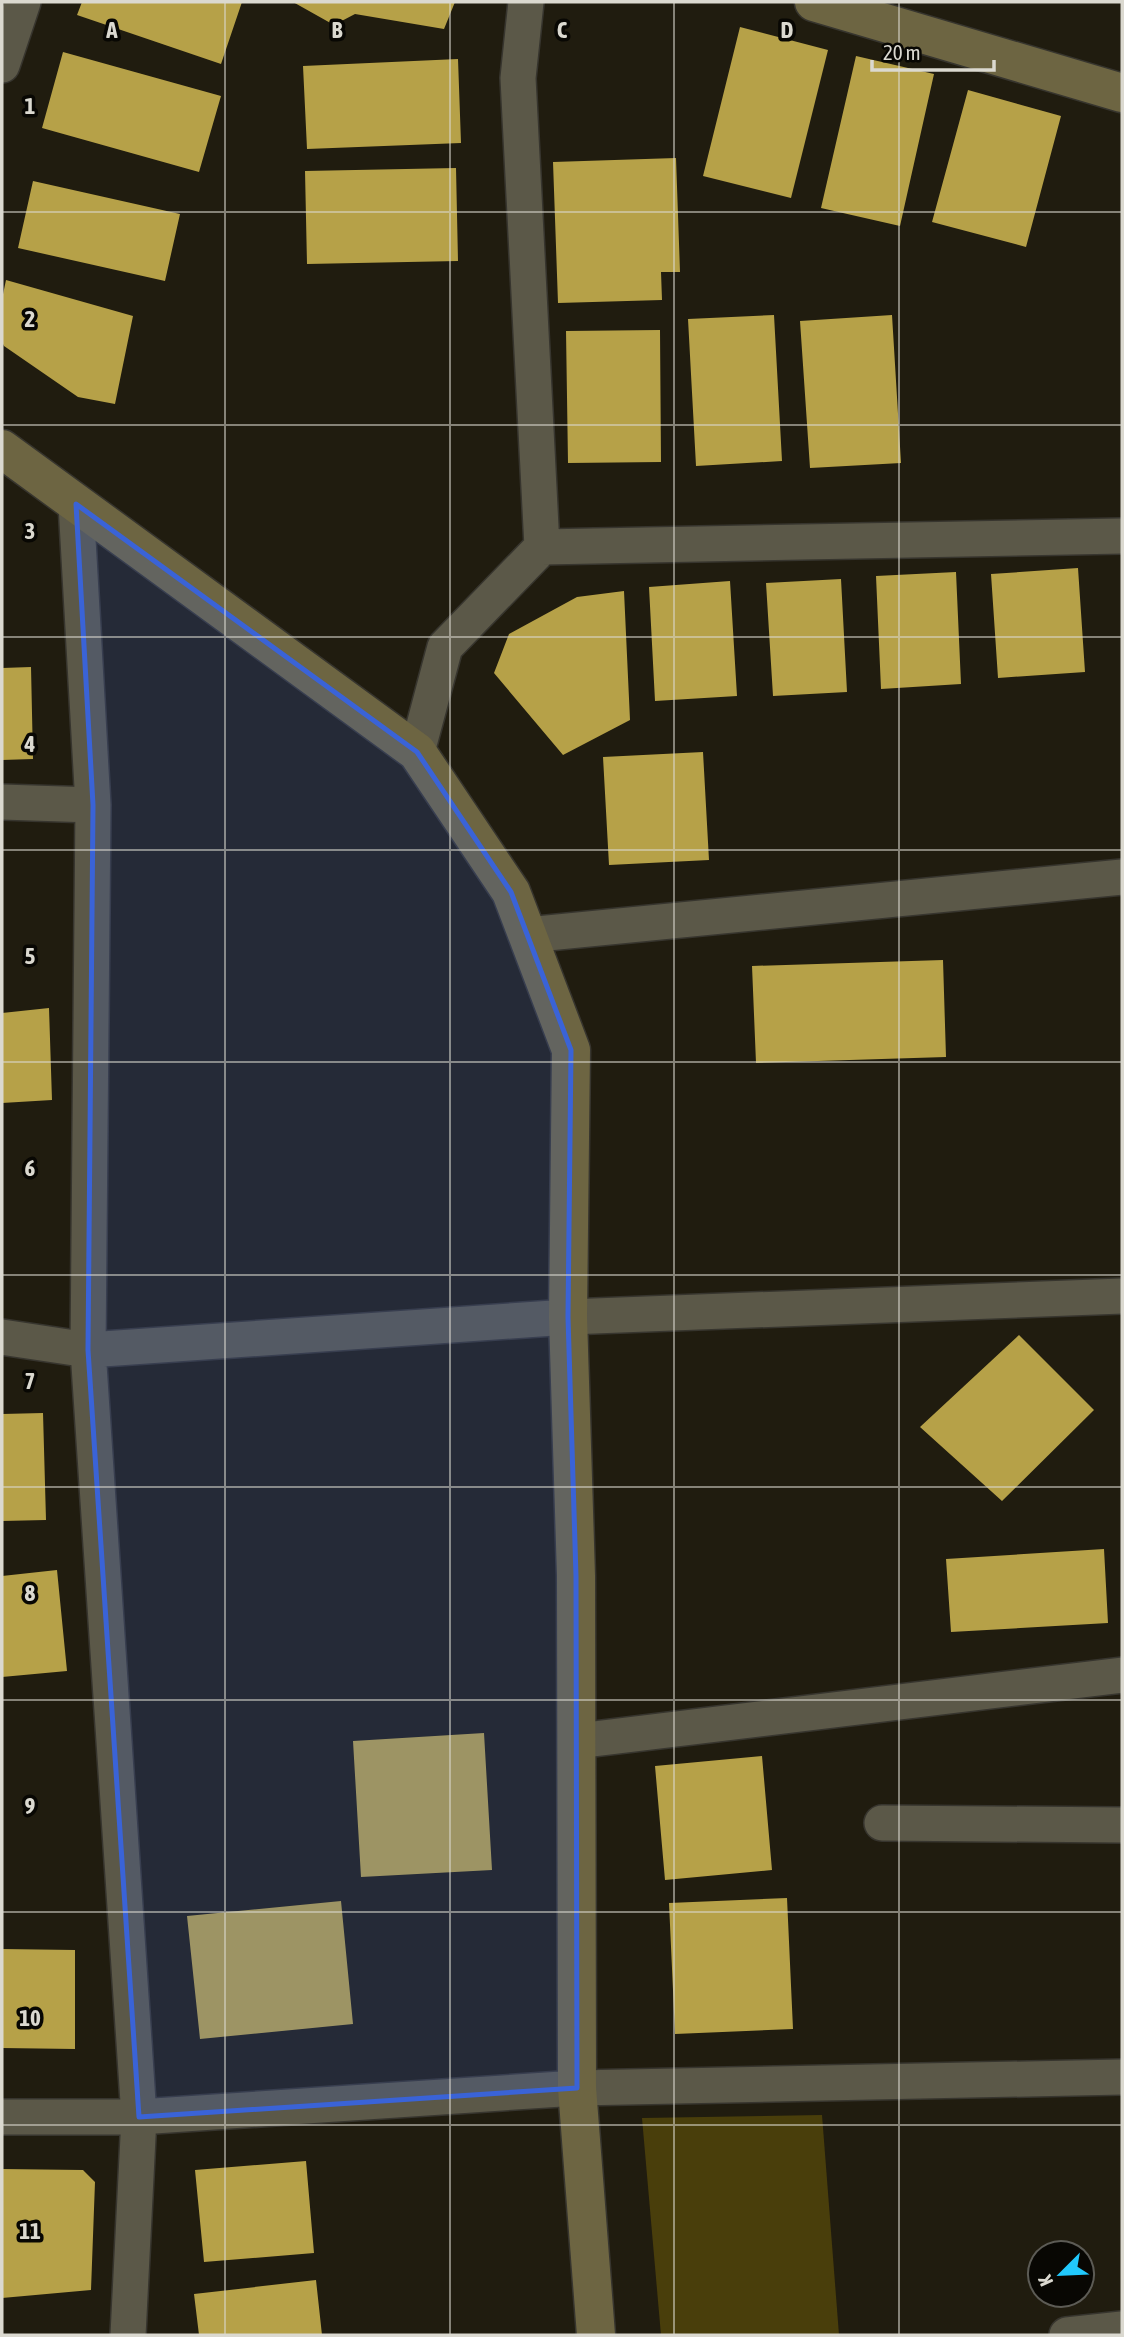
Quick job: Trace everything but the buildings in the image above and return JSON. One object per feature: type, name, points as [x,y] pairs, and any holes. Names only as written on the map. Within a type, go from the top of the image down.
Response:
[{"type":"street","points":[[2,65],[23,2]]},
{"type":"street","points":[[526,2],[518,78],[542,547]]},
{"type":"street","points":[[814,2],[1122,93]]},
{"type":"street","points":[[2,449],[417,752],[511,892],[571,1050],[568,1317],[576,1576],[577,2088],[596,2335]]},
{"type":"street","points":[[76,504],[93,805],[88,1350],[139,2118],[128,2335]]},
{"type":"street","points":[[417,752],[445,647],[542,547],[1122,536]]},
{"type":"street","points":[[2,802],[93,805]]},
{"type":"street","points":[[527,935],[1122,877]]},
{"type":"street","points":[[2,1337],[88,1350],[568,1317],[1122,1296]]},
{"type":"street","points":[[577,1741],[1122,1675]]},
{"type":"street","points":[[882,1823],[1122,1825]]},
{"type":"street","points":[[2,2117],[139,2118],[577,2088],[1122,2077]]},
{"type":"street","points":[[1067,2335],[1122,2329]]},
{"type":"highlighted area","points":[[76,504],[417,752],[511,892],[571,1050],[568,1317],[576,1576],[577,2088],[139,2117],[88,1350],[93,805]]},
{"type":"shaded area","points":[[822,2115],[839,2335],[661,2335],[642,2118]]}]
